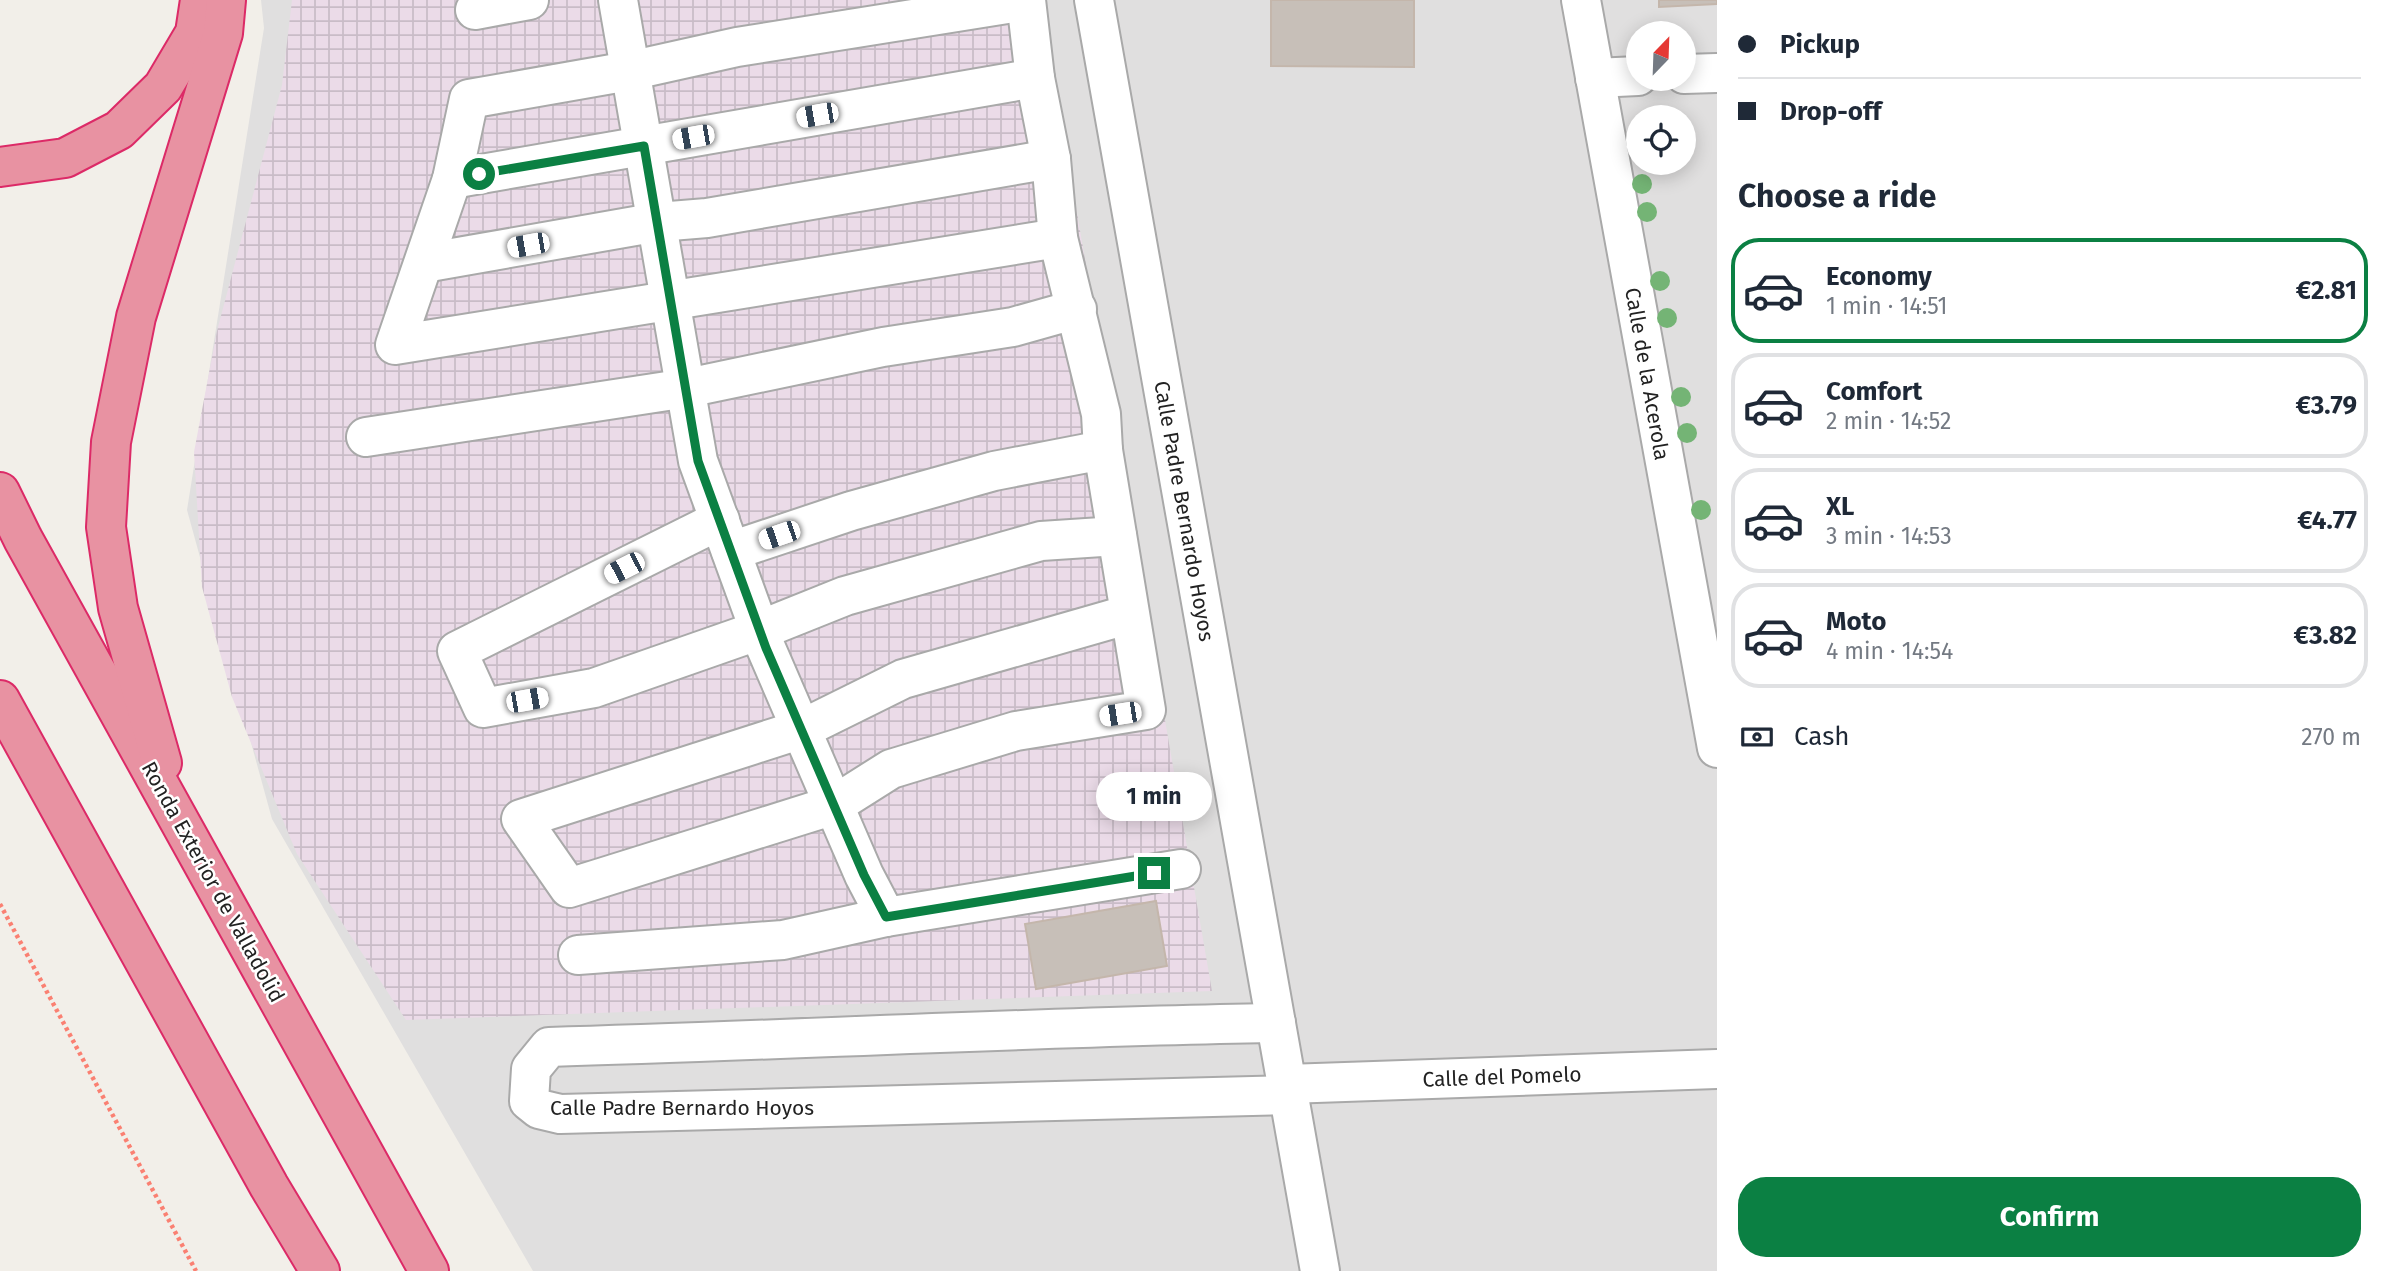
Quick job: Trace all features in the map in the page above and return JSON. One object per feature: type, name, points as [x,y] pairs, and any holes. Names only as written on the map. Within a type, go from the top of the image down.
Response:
[{"type":"highway","points":[[0,167],[65,158],[119,130],[163,87],[195,33],[200,0]]},
{"type":"highway","points":[[169,802],[158,742],[118,608],[106,527],[110,454],[136,317],[223,33],[226,0]]},
{"type":"highway","name":"Ronda Exterior de Valladolid","points":[[0,492],[429,1271]]},
{"type":"highway","points":[[2,706],[262,1174],[320,1271]]},
{"type":"street","points":[[475,10],[529,0]]},
{"type":"street","points":[[618,0],[698,461],[760,630],[864,875],[886,917]]},
{"type":"street","name":"Calle Padre Bernardo Hoyos","points":[[1094,0],[1320,1271]]},
{"type":"street","name":"Calle de la Acerola","points":[[1581,0],[1595,78],[1700,574],[1717,748]]},
{"type":"street","points":[[1058,238],[395,345],[452,179],[469,99],[629,71],[737,47],[1026,1],[1035,78],[1051,159],[1058,238],[1101,414],[1103,450],[1146,710],[1016,731],[891,769],[834,805],[569,888],[520,819],[802,729],[902,679],[1130,614]]},
{"type":"street","points":[[1696,74],[1717,73]]},
{"type":"street","points":[[1595,78],[1626,77]]},
{"type":"street","points":[[452,179],[1035,78]]},
{"type":"street","points":[[424,263],[658,222],[707,218],[1051,159]]},
{"type":"street","points":[[366,437],[687,388],[883,347],[1013,327],[1077,309]]},
{"type":"street","points":[[1103,450],[981,474],[851,511],[725,536],[457,652],[483,708],[594,688],[760,630],[845,596],[1041,541],[1117,536]]},
{"type":"street","points":[[578,955],[783,940],[886,917],[1181,869]]},
{"type":"street","name":"Calle Padre Bernardo Hoyos","points":[[1276,1023],[1099,1026],[896,1036],[549,1047],[531,1069],[529,1101],[539,1109],[560,1114],[1287,1090]]},
{"type":"street","name":"Calle del Pomelo","points":[[1287,1090],[1717,1069]]},
{"type":"path","points":[[0,904],[196,1271]]},
{"type":"shaded area","points":[[261,0],[1717,0],[1717,1271],[533,1271],[272,819],[187,510],[264,28]]},
{"type":"shaded area","points":[[292,0],[1040,0],[1212,991],[406,1020],[297,854],[232,697],[202,587],[194,452],[217,331],[282,85]]},
{"type":"building","points":[[1271,0],[1414,0],[1414,67],[1271,66]]},
{"type":"building","points":[[1659,0],[1717,0],[1717,4],[1659,7]]},
{"type":"building","points":[[1156,901],[1167,966],[1036,989],[1025,924]]},
{"type":"route","points":[[479,174],[644,146],[698,461],[766,648],[864,875],[886,917],[1154,873]]}]
